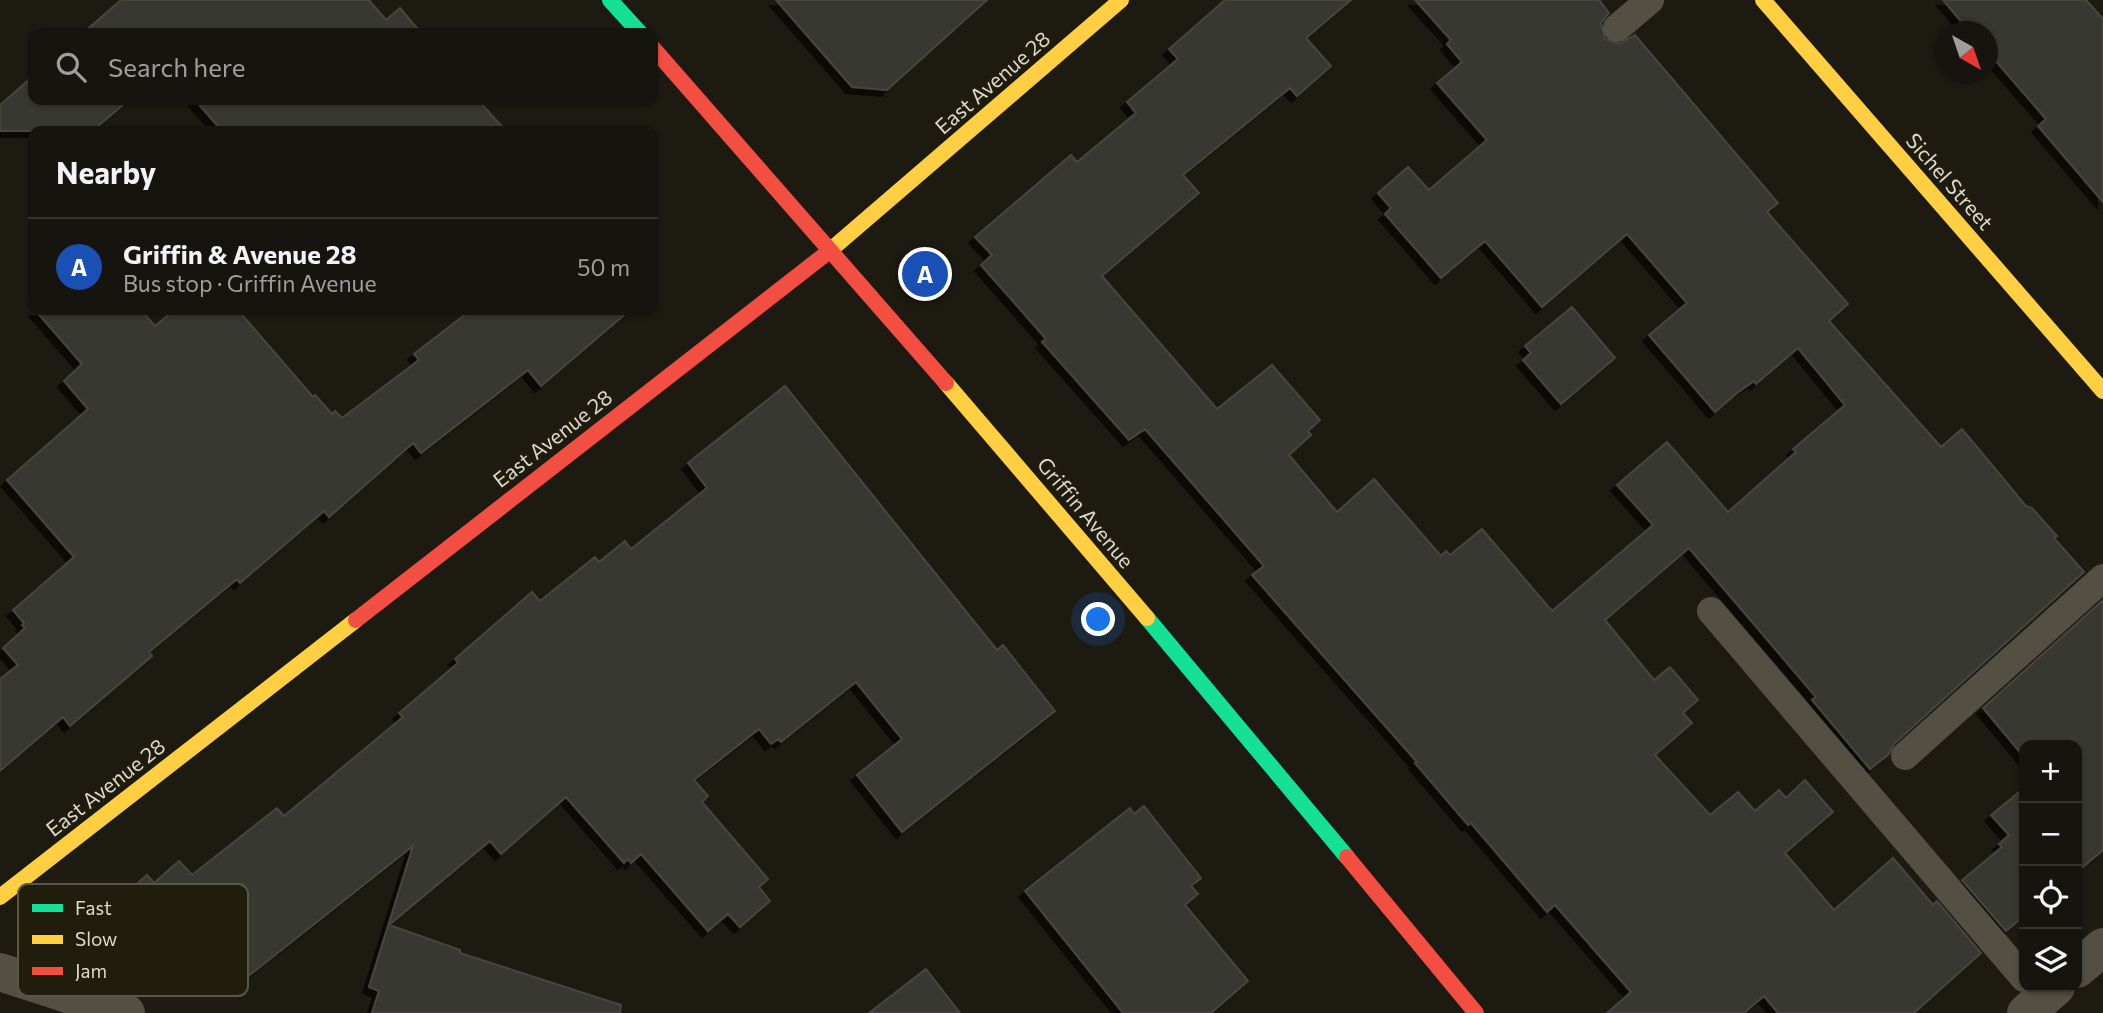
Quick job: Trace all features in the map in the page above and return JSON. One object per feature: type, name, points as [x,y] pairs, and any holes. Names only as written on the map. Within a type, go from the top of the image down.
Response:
[{"type":"street","points":[[610,0],[635,28]]},
{"type":"street","name":"East Avenue 28","points":[[0,897],[832,249],[1121,0]]},
{"type":"street","name":"Sichel Street","points":[[1763,0],[2103,391]]},
{"type":"street","name":"Griffin Avenue","points":[[658,54],[832,249],[1297,794],[1476,1013]]},
{"type":"street","points":[[2082,965],[2103,947]]},
{"type":"street","points":[[0,972],[18,978]]},
{"type":"street","points":[[74,996],[126,1013]]},
{"type":"lane","points":[[1617,28],[1650,0]]},
{"type":"lane","points":[[1905,756],[2103,578]]},
{"type":"lane","points":[[1711,611],[2036,993]]},
{"type":"building","points":[[121,0],[369,0],[386,20],[400,8],[417,28],[89,28]]},
{"type":"building","points":[[776,0],[987,0],[887,90],[852,87]]},
{"type":"building","points":[[1225,0],[1351,0],[1306,38],[1331,66],[1297,96],[1290,88],[1183,175],[1199,193],[1102,276],[1217,409],[1272,365],[1320,420],[1308,431],[1311,435],[1289,455],[1337,512],[1374,479],[1441,556],[1446,551],[1450,555],[1482,529],[1552,611],[1653,525],[1617,485],[1667,442],[1728,512],[1796,452],[1793,449],[1845,405],[1798,348],[1756,384],[1754,381],[1715,412],[1649,335],[1687,303],[1627,234],[1542,307],[1485,241],[1441,278],[1385,214],[1391,208],[1378,193],[1408,167],[1429,190],[1487,140],[1437,83],[1462,62],[1447,44],[1451,40],[1415,0],[1599,0],[1609,13],[1601,23],[1605,39],[1619,44],[1635,35],[1778,203],[1767,212],[1848,304],[1829,321],[1941,447],[1962,429],[2026,506],[2032,508],[2057,536],[2054,538],[2084,572],[1894,744],[1889,754],[1870,769],[1812,700],[1816,697],[1689,548],[1605,620],[1654,680],[1670,667],[1698,700],[1683,713],[1692,723],[1655,755],[1710,815],[1738,792],[1755,811],[1779,790],[1786,798],[1805,780],[1833,812],[1785,853],[1834,910],[1893,858],[1933,905],[1937,901],[1981,953],[1914,1013],[1778,1013],[1764,996],[1744,1013],[1607,1013],[1631,992],[1555,905],[1547,912],[1471,823],[1468,825],[1415,763],[1417,762],[1252,575],[1264,566],[1145,429],[1129,440],[1042,342],[1046,339],[981,265],[992,255],[975,237],[1071,155],[1077,162],[1136,113],[1127,102],[1178,59],[1169,49]]},
{"type":"building","points":[[1943,0],[2086,0],[2103,19],[2103,202],[2038,126],[2046,119],[1998,64],[1998,21],[1961,21]]},
{"type":"building","points":[[28,80],[28,105],[123,105],[98,126],[28,126],[28,131],[0,131],[0,105]]},
{"type":"building","points":[[199,105],[483,105],[501,126],[218,126]]},
{"type":"building","points":[[1572,307],[1615,358],[1561,404],[1523,360],[1531,353],[1525,346]]},
{"type":"building","points":[[39,315],[145,315],[155,326],[168,315],[242,315],[313,397],[315,395],[332,414],[335,411],[342,418],[419,360],[414,354],[465,315],[624,315],[541,386],[528,370],[421,453],[413,443],[329,517],[324,511],[240,583],[237,579],[149,652],[152,656],[70,726],[63,717],[0,771],[0,679],[18,665],[3,648],[25,628],[13,610],[74,557],[7,480],[88,409],[64,381],[82,364]]},
{"type":"building","points":[[785,386],[997,650],[1003,645],[1055,711],[902,832],[857,775],[902,739],[856,682],[781,742],[778,739],[771,744],[759,729],[694,780],[708,796],[702,802],[768,879],[759,887],[770,901],[740,927],[728,914],[708,931],[641,854],[631,863],[628,859],[624,863],[566,797],[501,854],[490,841],[389,925],[460,950],[460,953],[621,1005],[620,1013],[372,1013],[379,991],[369,987],[413,846],[248,976],[248,884],[137,884],[147,875],[154,883],[179,861],[192,875],[277,808],[284,816],[403,717],[399,713],[458,663],[455,659],[532,592],[540,601],[595,557],[599,562],[625,541],[631,549],[707,488],[688,463]]},
{"type":"building","points":[[2103,600],[2103,850],[2082,868],[2082,740],[2019,740],[2019,751],[1983,708]]},
{"type":"building","points":[[2019,792],[2019,920],[2006,931],[1962,880],[2002,847],[1999,844],[2009,835],[1991,815]]},
{"type":"building","points":[[1144,806],[1201,878],[1191,886],[1198,894],[1185,905],[1248,981],[1211,1013],[1123,1013],[1025,891],[1130,808],[1134,814]]},
{"type":"building","points":[[926,969],[960,1013],[869,1013]]},
{"type":"traffic: fast","points":[[610,0],[635,28]]},
{"type":"traffic: fast","points":[[1147,618],[1347,857]]},
{"type":"traffic: slow","points":[[827,253],[1121,0]]},
{"type":"traffic: slow","points":[[1763,0],[2103,391]]},
{"type":"traffic: slow","points":[[946,383],[1147,618]]},
{"type":"traffic: slow","points":[[0,897],[356,620]]},
{"type":"traffic: jam","points":[[658,54],[946,383]]},
{"type":"traffic: jam","points":[[356,620],[827,253]]},
{"type":"traffic: jam","points":[[1347,857],[1476,1013]]},
{"type":"place","name":"Griffin & Avenue 28","points":[[925,274]]}]
